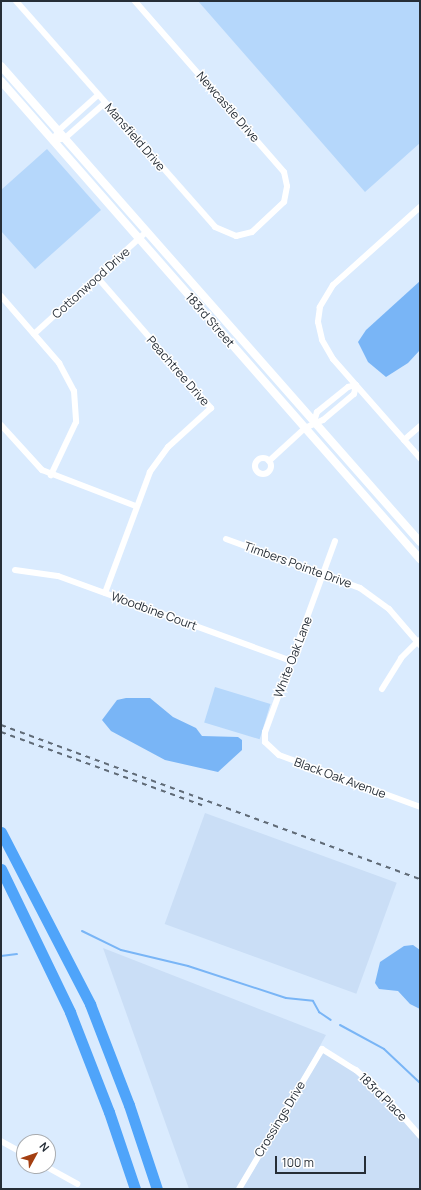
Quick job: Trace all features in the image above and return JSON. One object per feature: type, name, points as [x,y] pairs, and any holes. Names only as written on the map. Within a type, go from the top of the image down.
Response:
[{"type":"highway","points":[[1,832],[90,1004],[129,1105],[157,1189]]},
{"type":"highway","points":[[1,869],[70,1012],[109,1112],[135,1189]]},
{"type":"street","name":"Mansfield Drive","points":[[16,1],[215,227],[228,234],[241,235],[257,230],[269,220]]},
{"type":"street","name":"Newcastle Drive","points":[[135,1],[281,168],[286,180],[286,196],[280,208],[269,220]]},
{"type":"street","name":"183rd Street","points":[[1,66],[420,542]]},
{"type":"street","name":"183rd Street","points":[[1,81],[420,559]]},
{"type":"street","points":[[53,141],[58,131],[98,95]]},
{"type":"street","points":[[53,141],[65,138],[105,103]]},
{"type":"street","points":[[420,207],[333,285],[320,307],[318,322],[322,340],[333,359],[420,458]]},
{"type":"street","name":"Cottonwood Drive","points":[[34,334],[147,231]]},
{"type":"street","name":"Peachtree Drive","points":[[97,277],[210,408],[156,463],[136,506],[105,594]]},
{"type":"street","points":[[1,296],[68,376],[77,406],[76,422],[51,475]]},
{"type":"street","points":[[269,461],[305,428],[314,422],[323,420],[354,394],[356,385]]},
{"type":"street","points":[[314,422],[317,412],[348,387],[356,385]]},
{"type":"street","points":[[1,425],[35,463],[51,475],[136,506]]},
{"type":"street","points":[[404,440],[420,426]]},
{"type":"street","name":"Timbers Pointe Drive","points":[[226,539],[324,573],[380,600],[419,642]]},
{"type":"street","name":"White Oak Lane","points":[[265,742],[265,732],[335,541]]},
{"type":"street","name":"Woodbine Court","points":[[15,570],[58,576],[290,661]]},
{"type":"street","points":[[382,689],[401,658],[419,642]]},
{"type":"street","name":"Black Oak Avenue","points":[[265,742],[279,755],[420,807]]},
{"type":"street","name":"183rd Place","points":[[322,1049],[356,1070],[385,1096],[420,1136]]},
{"type":"street","name":"Crossings Drive","points":[[239,1189],[322,1049]]},
{"type":"street","points":[[1,1141],[16,1149]]},
{"type":"street","points":[[56,1172],[77,1184]]},
{"type":"shaded area","points":[[198,1],[420,1],[420,143],[365,192]]},
{"type":"shaded area","points":[[47,149],[101,210],[35,269],[1,231],[1,190]]},
{"type":"shaded area","points":[[215,687],[270,704],[260,739],[204,722]]},
{"type":"shaded area","points":[[205,813],[397,883],[356,994],[165,924]]},
{"type":"shaded area","points":[[103,948],[326,1035],[240,1189],[189,1189]]},
{"type":"shaded area","points":[[325,1049],[352,1064],[387,1096],[420,1133],[420,1189],[242,1189]]},
{"type":"water","points":[[420,281],[420,350],[408,363],[386,377],[368,362],[358,342],[366,330]]},
{"type":"water","points":[[126,698],[150,698],[173,717],[196,728],[202,736],[238,737],[242,740],[242,750],[218,772],[165,760],[111,731],[102,720],[117,700]]},
{"type":"water","points":[[413,945],[420,950],[420,1009],[410,1004],[398,991],[379,989],[375,983],[380,962],[404,946]]},
{"type":"waterway","points":[[82,931],[121,950],[188,966],[286,998],[313,1001],[319,1012],[331,1020]]},
{"type":"waterway","points":[[1,956],[17,954]]},
{"type":"waterway","points":[[340,1025],[384,1049],[420,1083]]},
{"type":"railway","points":[[1,725],[420,879]]},
{"type":"railway","points":[[1,732],[202,805]]}]
